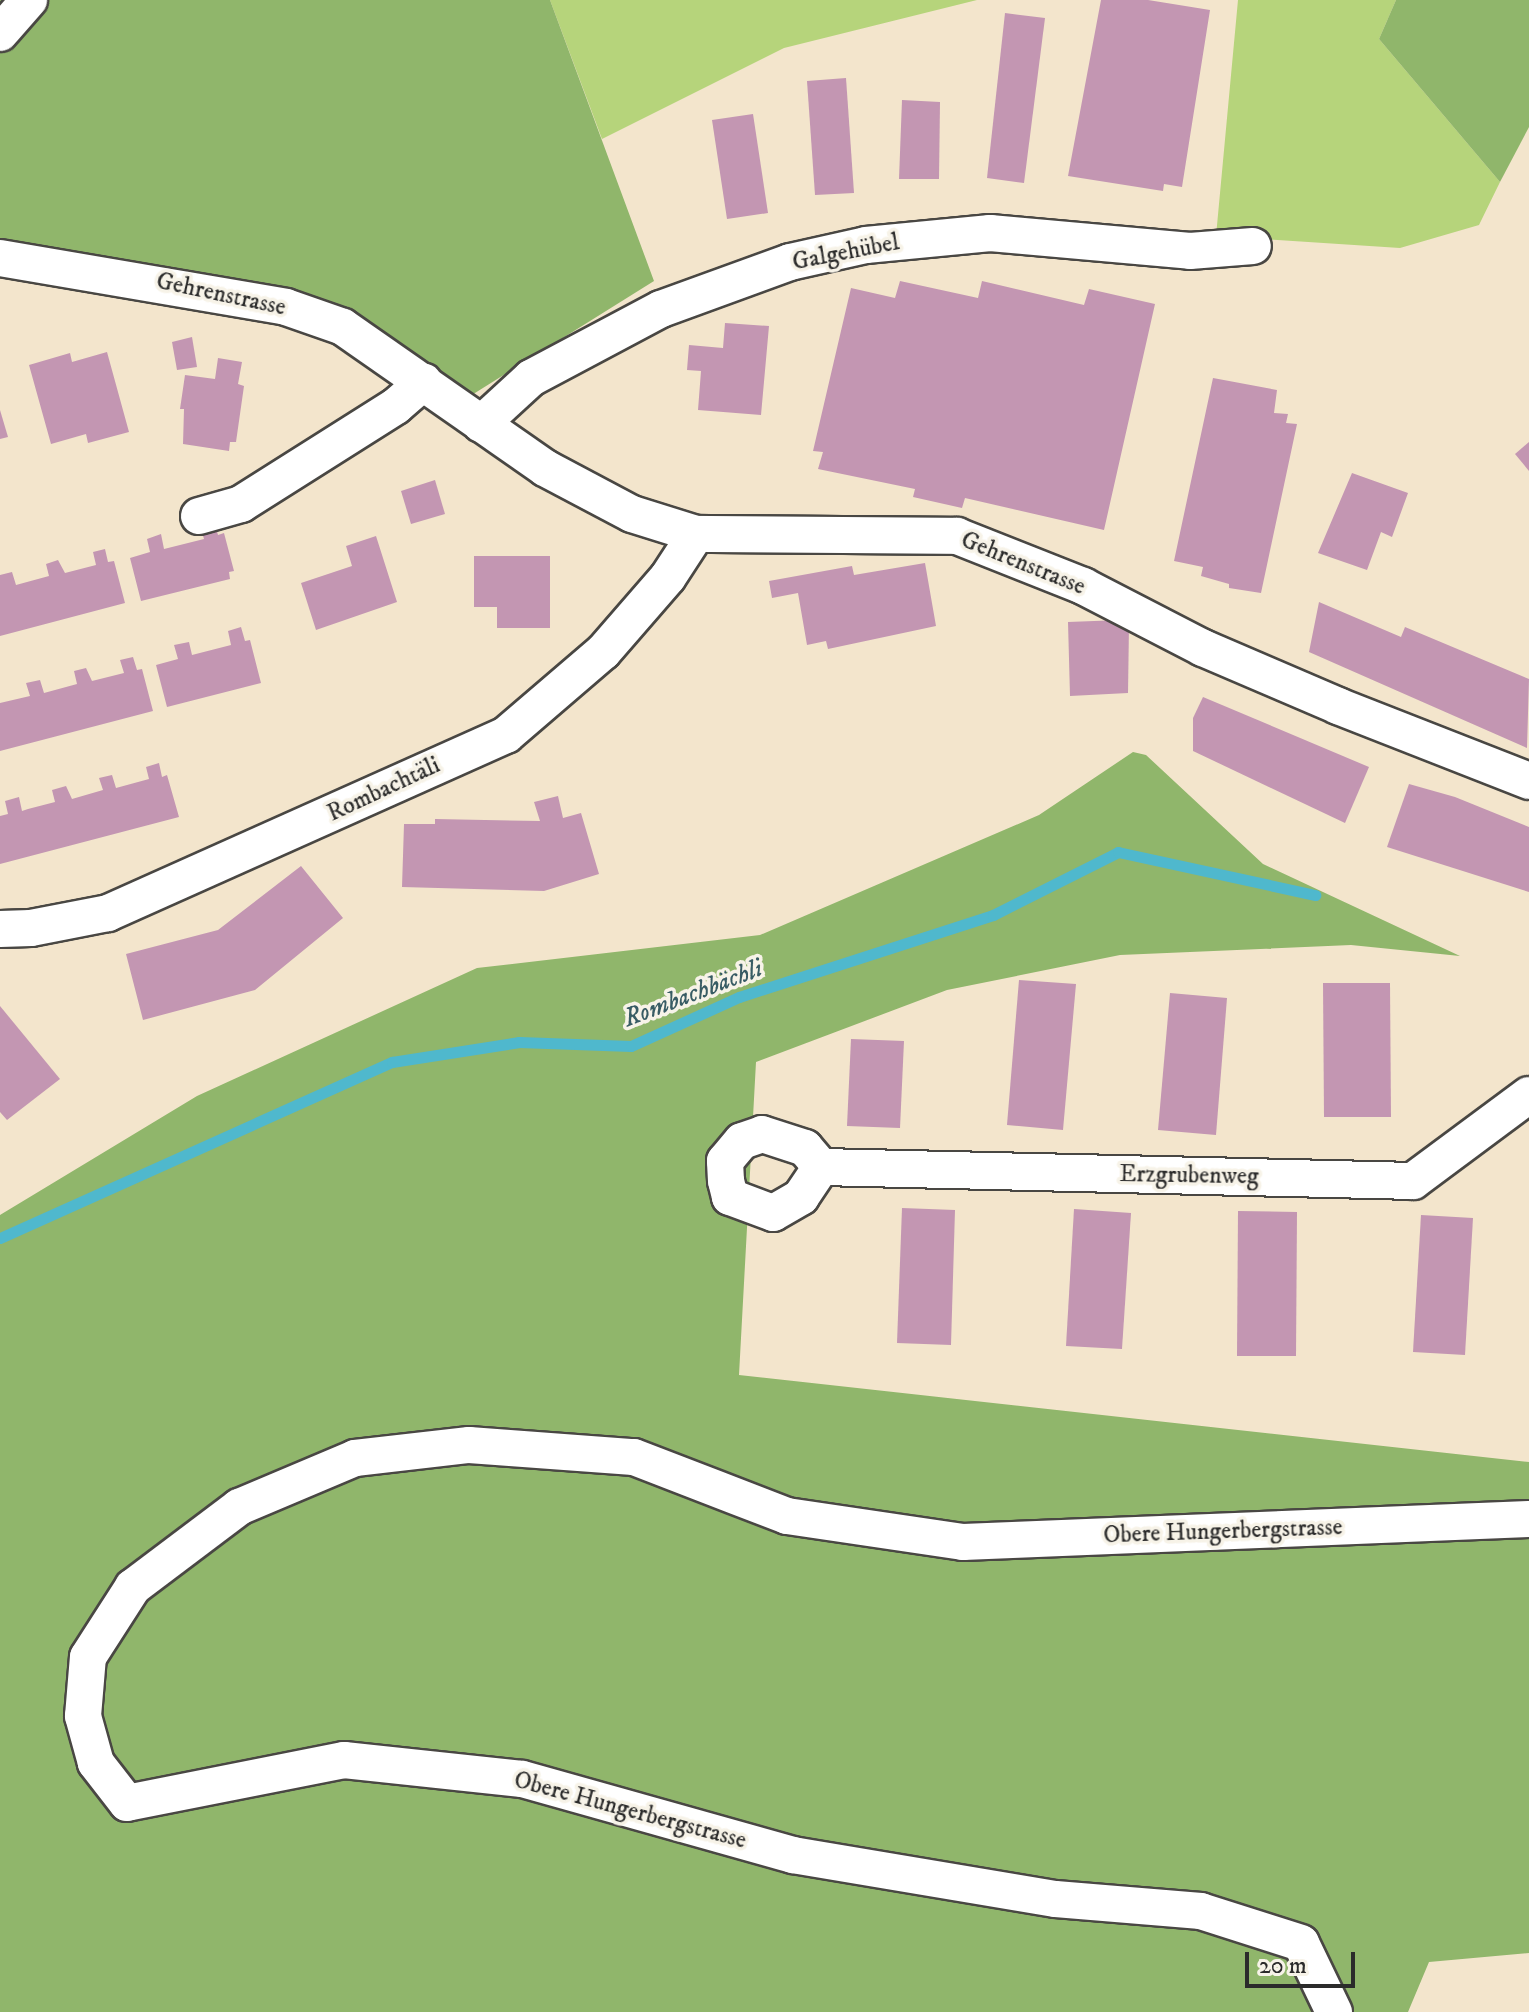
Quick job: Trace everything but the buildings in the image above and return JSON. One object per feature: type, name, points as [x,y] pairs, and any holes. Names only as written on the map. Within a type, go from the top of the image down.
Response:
[{"type":"street","points":[[0,33],[29,0]]},
{"type":"street","name":"Galgehübel","points":[[481,424],[531,378],[648,316],[790,262],[866,245],[990,233],[1190,251],[1253,246]]},
{"type":"street","name":"Gehrenstrasse","points":[[0,258],[286,307],[343,327],[545,468],[632,514],[696,534],[957,536],[1083,586],[1203,648],[1324,700],[1529,781]]},
{"type":"street","points":[[199,516],[241,504],[396,406],[424,382]]},
{"type":"street","name":"Rombachtäli","points":[[0,929],[46,926],[108,913],[506,735],[603,652],[668,577],[696,534]]},
{"type":"street","name":"Erzgrubenweg","points":[[821,1167],[1413,1181],[1529,1095]]},
{"type":"street","name":"Obere Hungerbergstrasse","points":[[1334,2012],[1301,1943],[1201,1911],[1055,1899],[793,1855],[522,1779],[344,1760],[127,1803],[96,1763],[83,1716],[88,1657],[133,1587],[239,1507],[355,1458],[469,1445],[634,1457],[787,1516],[963,1542],[1529,1519]]},
{"type":"green space","points":[[0,0],[550,0],[654,281],[467,398],[382,330],[313,303],[0,242]]},
{"type":"green space","points":[[550,0],[977,0],[784,48],[602,139]]},
{"type":"green space","points":[[1238,0],[1396,0],[1379,39],[1500,182],[1479,225],[1400,248],[1216,236]]},
{"type":"green space","points":[[1396,0],[1529,0],[1529,127],[1500,182],[1379,39]]},
{"type":"green space","points":[[1133,752],[1146,755],[1263,864],[1460,956],[1351,945],[1120,955],[947,990],[756,1062],[739,1375],[1529,1462],[1529,1953],[1429,1962],[1408,2012],[0,2012],[0,1215],[197,1096],[477,968],[760,935],[1039,815]]},
{"type":"waterway","name":"Rombachbächli","points":[[0,1238],[392,1062],[519,1042],[631,1046],[739,997],[993,915],[1118,852],[1315,895]]}]
